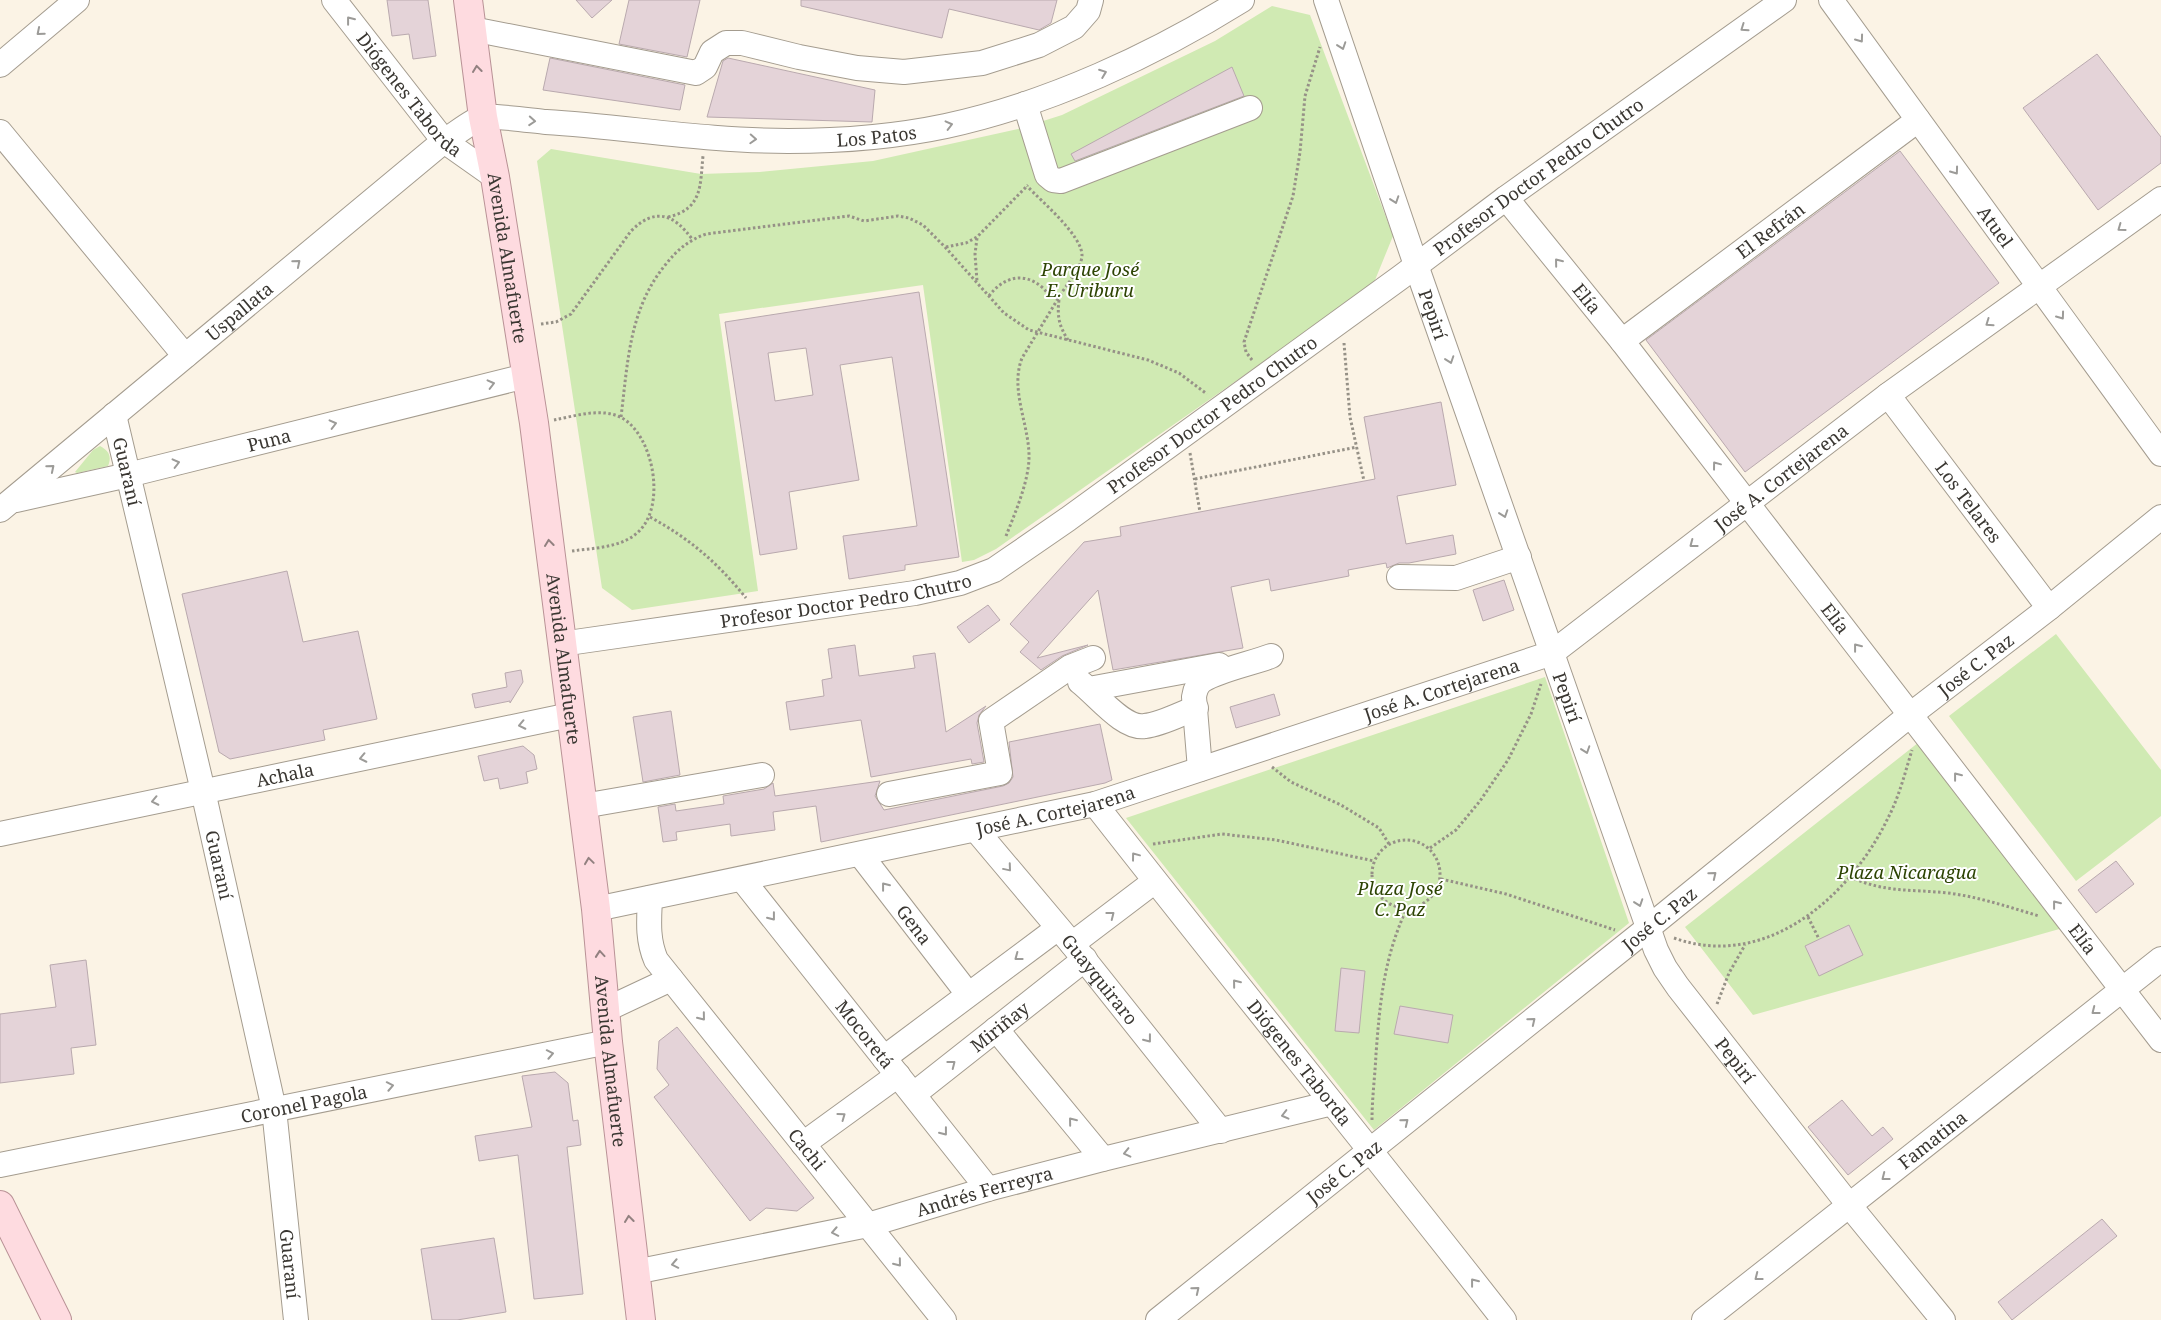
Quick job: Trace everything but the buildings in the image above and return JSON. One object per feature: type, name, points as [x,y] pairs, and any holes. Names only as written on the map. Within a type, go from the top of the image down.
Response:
[{"type":"main road","name":"Avenida Almafuerte","points":[[468,0],[483,117],[495,177],[534,423],[596,909],[608,1042],[641,1320]]},
{"type":"main road","points":[[0,1205],[57,1320]]},
{"type":"street","points":[[0,65],[77,0]]},
{"type":"street","name":"Diógenes Taborda","points":[[334,0],[444,141],[495,177]]},
{"type":"street","points":[[472,29],[696,73],[705,67],[712,52],[726,43],[742,43],[799,57],[857,68],[904,72],[982,63],[1040,45],[1074,27],[1088,11],[1091,0]]},
{"type":"street","name":"Los Patos","points":[[483,117],[610,126],[704,136],[787,141],[874,137],[946,126],[1025,104],[1119,67],[1196,28],[1242,0]]},
{"type":"street","name":"Pepirí","points":[[1326,0],[1416,265],[1552,653],[1642,933],[1665,968],[1711,1029],[1849,1206],[1943,1320]]},
{"type":"street","name":"Profesor Doctor Pedro Chutro","points":[[561,644],[915,593],[960,583],[994,570],[1220,409],[1506,198],[1784,0]]},
{"type":"street","name":"Atuel","points":[[1831,0],[2161,454]]},
{"type":"street","points":[[1025,104],[1049,178],[1061,181],[1250,108]]},
{"type":"street","name":"Uspallata","points":[[6,505],[444,141],[483,117]]},
{"type":"street","name":"El Refrán","points":[[1622,341],[1918,120]]},
{"type":"street","points":[[0,132],[186,356]]},
{"type":"street","name":"Elía","points":[[1506,198],[1622,341],[2161,1040]]},
{"type":"street","name":"José A. Cortejarena","points":[[596,909],[1096,804],[1552,653],[1888,395],[2161,200]]},
{"type":"street","name":"Puna","points":[[6,505],[526,376]]},
{"type":"street","name":"Los Telares","points":[[1888,395],[2049,608]]},
{"type":"street","name":"Guaraní","points":[[114,415],[274,1109],[296,1320]]},
{"type":"street","name":"José C. Paz","points":[[1158,1320],[1642,933],[1914,721],[2161,517]]},
{"type":"street","points":[[1399,577],[1456,578],[1519,557]]},
{"type":"street","points":[[1211,766],[1196,708],[1195,688],[1202,681],[1271,656]]},
{"type":"street","points":[[889,794],[1000,774],[991,721],[1070,667],[1093,658]]},
{"type":"street","points":[[1089,689],[1234,663],[1246,665]]},
{"type":"street","points":[[1060,674],[1089,689],[1126,723],[1135,726],[1145,726],[1196,708]]},
{"type":"street","name":"Achala","points":[[0,834],[570,715]]},
{"type":"street","points":[[583,806],[762,775]]},
{"type":"street","name":"Diógenes Taborda","points":[[1096,804],[1154,881],[1371,1150],[1504,1320]]},
{"type":"street","name":"Guayquiraro","points":[[976,830],[1072,944],[1221,1131]]},
{"type":"street","name":"Gena","points":[[860,854],[968,994]]},
{"type":"street","name":"Mocoretá","points":[[742,879],[988,1189]]},
{"type":"street","name":"Miriñay","points":[[914,1094],[996,1029],[1072,944],[1154,881]]},
{"type":"street","name":"Cachi","points":[[650,898],[648,934],[650,946],[656,960],[944,1320]]},
{"type":"street","name":"Miriñay","points":[[803,1144],[891,1067],[968,994],[1072,944]]},
{"type":"street","name":"Famatina","points":[[1704,1320],[2161,959]]},
{"type":"street","points":[[605,1010],[671,979]]},
{"type":"street","points":[[996,1029],[1103,1159]]},
{"type":"street","name":"Coronel Pagola","points":[[0,1165],[608,1042]]},
{"type":"street","name":"Andrés Ferreyra","points":[[635,1272],[868,1225],[988,1189],[1103,1159],[1332,1104]]},
{"type":"path","points":[[1265,376],[1246,352],[1244,342],[1293,196],[1300,152],[1305,96],[1310,78],[1321,44],[1334,24]]},
{"type":"path","points":[[519,327],[556,322],[571,314],[631,230],[645,220],[680,214],[696,201],[699,192],[704,136]]},
{"type":"path","points":[[945,247],[966,243],[977,237],[1027,186],[1043,162]]},
{"type":"path","points":[[994,570],[1019,502],[1029,455],[1017,382],[1018,369],[1037,332],[1080,262],[1082,255],[1080,245],[1075,237],[1027,186]]},
{"type":"path","points":[[621,417],[629,347],[640,307],[652,281],[672,257],[692,239],[706,234],[850,216],[864,221],[898,216],[909,218],[923,225],[978,282],[1004,313],[1029,330],[1148,360],[1179,373],[1208,395],[1220,409]]},
{"type":"path","points":[[668,217],[676,220],[692,239]]},
{"type":"path","points":[[977,237],[974,254],[978,282]]},
{"type":"path","points":[[990,296],[996,286],[1004,280],[1014,278],[1033,282],[1051,297],[1059,297]]},
{"type":"path","points":[[1059,297],[1058,323],[1068,340]]},
{"type":"path","points":[[1342,320],[1350,417],[1364,481]]},
{"type":"path","points":[[534,423],[604,412],[621,417],[636,428],[646,447],[654,482],[654,496],[650,517],[638,532],[623,542],[550,555]]},
{"type":"path","points":[[1187,432],[1200,512]]},
{"type":"path","points":[[1195,479],[1357,446]]},
{"type":"path","points":[[650,517],[676,531],[716,562],[758,615]]},
{"type":"path","points":[[1430,848],[1456,830],[1480,801],[1508,760],[1531,714],[1552,653]]},
{"type":"path","points":[[1441,878],[1506,894],[1642,933],[1686,942],[1722,947],[1746,944],[1773,936],[1808,917],[1864,860],[1888,818],[1902,784],[1914,721]]},
{"type":"path","points":[[1257,751],[1267,763],[1291,782],[1341,805],[1379,828],[1389,844]]},
{"type":"path","points":[[1128,846],[1222,834],[1276,840],[1374,861]]},
{"type":"path","points":[[1410,839],[1421,842],[1430,848],[1437,857],[1441,878],[1431,898],[1421,905],[1398,908],[1388,903],[1379,895],[1373,885],[1372,873],[1374,861],[1380,851],[1389,844],[1399,840],[1410,839]]},
{"type":"path","points":[[1850,876],[1866,884],[1892,890],[1947,893],[1977,898],[2040,916],[2068,919]]},
{"type":"path","points":[[1371,1150],[1382,988],[1391,949],[1407,908]]},
{"type":"path","points":[[1808,917],[1819,939]]},
{"type":"path","points":[[1711,1029],[1713,1014],[1723,985],[1746,944]]},
{"type":"green space","name":"Parque José E. Uriburu","points":[[1272,6],[1310,15],[1393,236],[1373,285],[996,549],[974,560],[962,562],[923,285],[719,314],[758,591],[632,610],[602,588],[537,161],[551,149],[701,174],[760,172],[873,161],[1018,129],[1062,115],[1215,41]]},
{"type":"green space","points":[[100,446],[109,454],[108,466],[75,472],[93,450]]},
{"type":"green space","points":[[2056,634],[2161,770],[2161,816],[2076,881],[1949,716]]},
{"type":"green space","name":"Plaza José C. Paz","points":[[1545,677],[1629,923],[1374,1130],[1126,818]]},
{"type":"green space","name":"Plaza Nicaragua","points":[[1928,735],[2063,928],[1753,1015],[1685,927]]}]
